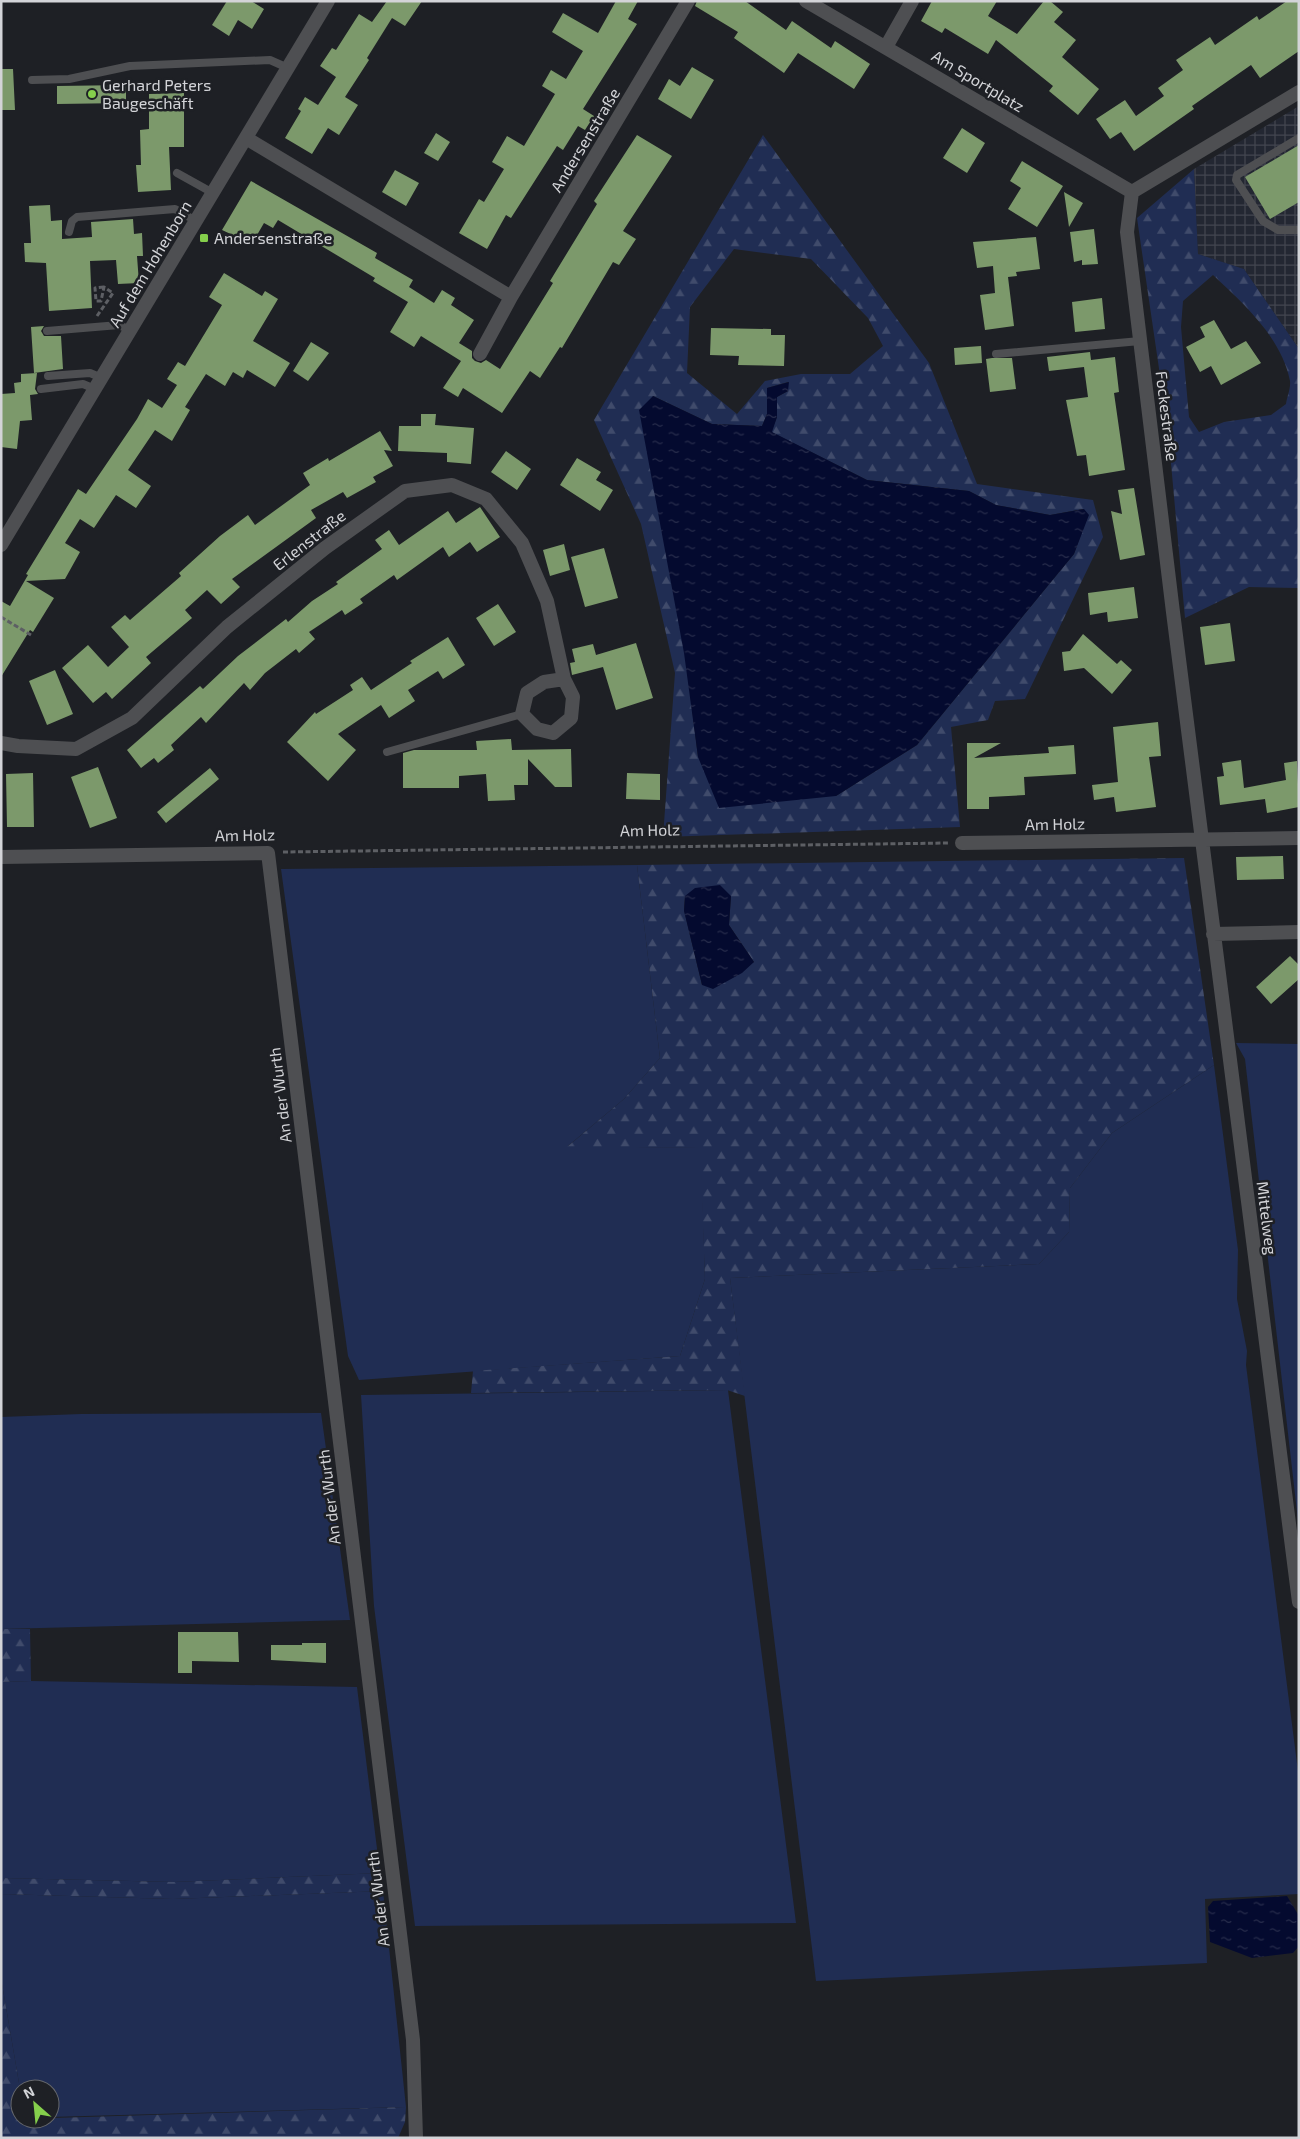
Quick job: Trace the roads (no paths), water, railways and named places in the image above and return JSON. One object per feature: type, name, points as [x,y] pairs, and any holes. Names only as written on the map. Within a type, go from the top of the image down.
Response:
[{"type":"street","name":"Auf dem Hohenborn","points":[[1,545],[328,1]]},
{"type":"street","name":"Andersenstraße","points":[[480,354],[511,297],[688,1]]},
{"type":"street","name":"Am Sportplatz","points":[[806,1],[1132,192]]},
{"type":"street","points":[[886,47],[912,1]]},
{"type":"street","points":[[1132,192],[1299,92]]},
{"type":"street","points":[[246,138],[511,297]]},
{"type":"street","name":"Fockestraße","points":[[1132,192],[1126,232],[1169,562],[1200,839]]},
{"type":"street","name":"Erlenstraße","points":[[1,742],[18,746],[76,749],[132,718],[227,627],[333,542],[405,491],[452,485],[486,499],[522,543],[547,601],[564,679],[573,697],[572,718],[553,733],[537,729],[522,714]]},
{"type":"street","points":[[522,714],[527,693],[544,682],[564,679]]},
{"type":"street","name":"Am Holz","points":[[962,843],[1299,838]]},
{"type":"street","name":"Mittelweg","points":[[1200,839],[1299,1602]]},
{"type":"street","name":"Am Holz","points":[[1,857],[268,853]]},
{"type":"street","name":"An der Wurth","points":[[268,853],[413,2040],[416,2138]]},
{"type":"street","points":[[1213,934],[1299,932]]},
{"type":"lane","points":[[32,80],[69,80],[130,66],[150,65],[270,60],[288,68]]},
{"type":"lane","points":[[1299,138],[1236,175],[1236,180],[1263,221],[1278,230],[1299,230]]},
{"type":"lane","points":[[177,173],[213,193]]},
{"type":"lane","points":[[70,232],[72,221],[77,217],[175,209],[196,221]]},
{"type":"lane","points":[[47,331],[119,325],[130,330]]},
{"type":"lane","points":[[996,354],[1140,341]]},
{"type":"lane","points":[[48,376],[90,373],[98,383]]},
{"type":"lane","points":[[41,389],[98,383]]},
{"type":"lane","points":[[387,752],[522,714]]},
{"type":"water","points":[[789,382],[788,391],[777,397],[777,417],[772,432],[867,480],[969,491],[996,505],[1050,515],[1084,509],[1089,515],[1074,554],[917,745],[836,796],[719,808],[698,757],[684,653],[639,410],[653,396],[712,424],[762,426],[767,414],[767,388]]},
{"type":"water","points":[[720,885],[731,896],[729,925],[754,962],[742,973],[713,989],[702,985],[684,911],[685,896],[695,888]]},
{"type":"water","points":[[1287,1896],[1299,1916],[1299,1946],[1293,1953],[1252,1958],[1210,1942],[1208,1907],[1213,1901]]},
{"type":"place","name":"Gerhard Peters Baugeschäft","points":[[92,94]]},
{"type":"place","name":"Andersenstraße","points":[[204,238]]}]
